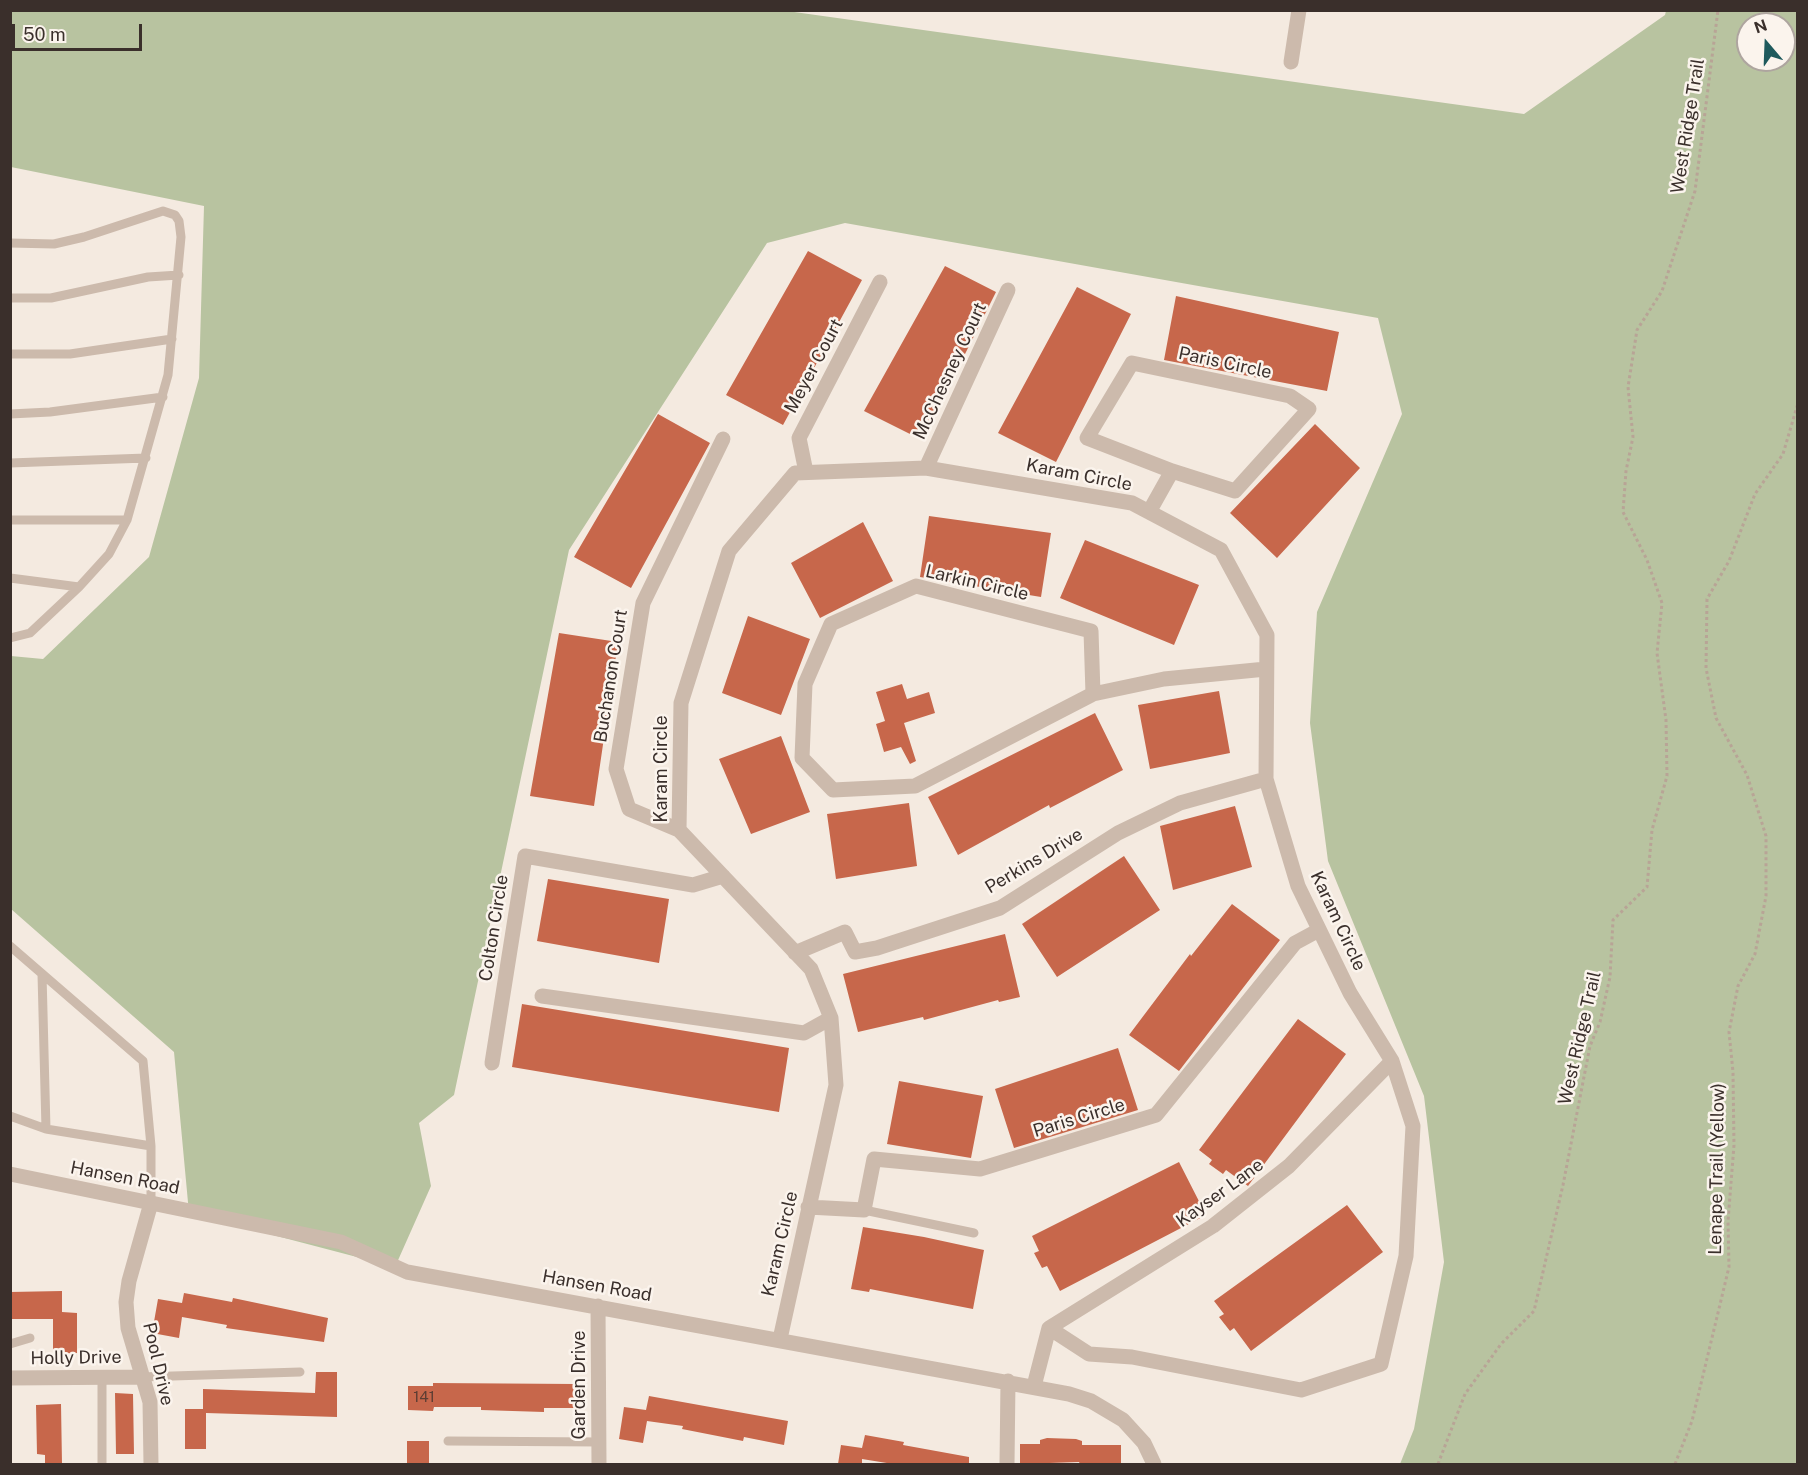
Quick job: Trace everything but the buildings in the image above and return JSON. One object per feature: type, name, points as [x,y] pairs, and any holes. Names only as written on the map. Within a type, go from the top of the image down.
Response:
[{"type":"street","points":[[1291,62],[1299,10]]},
{"type":"street","name":"Meyer Court","points":[[806,472],[799,438],[880,282]]},
{"type":"street","name":"McChesney Court","points":[[926,468],[1008,290]]},
{"type":"street","name":"Paris Circle","points":[[1132,363],[1290,396],[1309,410],[1234,491],[1172,471],[1087,438],[1132,363]]},
{"type":"street","name":"Buchanon Court","points":[[679,830],[629,809],[616,769],[643,603],[723,439]]},
{"type":"street","name":"Karam Circle","points":[[780,1339],[836,1085],[831,1018],[811,969],[679,830],[681,703],[729,551],[795,473],[806,472],[926,468],[1132,503],[1221,550],[1267,635],[1266,779],[1298,886],[1350,993],[1392,1061],[1413,1126],[1406,1256],[1381,1364],[1301,1390],[1132,1357],[1089,1354],[1049,1328]]},
{"type":"street","points":[[1149,512],[1172,471]]},
{"type":"street","name":"Larkin Circle","points":[[1093,694],[1091,631],[916,586],[831,624],[805,684],[802,758],[832,790],[915,786],[1093,694],[1164,679],[1266,669]]},
{"type":"street","name":"Perkins Drive","points":[[795,953],[844,932],[855,952],[877,948],[1000,908],[1118,833],[1180,803],[1266,779]]},
{"type":"street","name":"Colton Circle","points":[[492,1063],[525,856],[693,885],[723,876]]},
{"type":"street","name":"Paris Circle","points":[[864,1210],[874,1160],[980,1169],[1156,1115],[1295,943],[1319,930]]},
{"type":"street","points":[[542,996],[804,1033],[831,1018]]},
{"type":"street","name":"Kayser Lane","points":[[1049,1328],[1213,1226],[1289,1166],[1392,1061]]},
{"type":"street","name":"Hansen Road","points":[[10,1174],[341,1242],[407,1272],[1034,1386],[1091,1401],[1107,1409],[1134,1431],[1144,1443],[1154,1464]]},
{"type":"street","name":"Pool Drive","points":[[151,1203],[129,1281],[126,1302],[128,1328],[150,1402],[151,1464]]},
{"type":"street","points":[[808,1207],[864,1210]]},
{"type":"street","name":"Garden Drive","points":[[598,1306],[599,1464]]},
{"type":"street","points":[[1034,1386],[1049,1328]]},
{"type":"street","name":"Holly Drive","points":[[10,1378],[141,1377]]},
{"type":"street","points":[[1007,1464],[1008,1381]]},
{"type":"lane","points":[[10,243],[54,244],[84,237],[163,211],[169,212],[179,221],[179,274],[163,397],[128,520],[109,554],[79,587],[30,633],[10,638]]},
{"type":"lane","points":[[10,298],[51,298],[148,277],[179,274]]},
{"type":"lane","points":[[10,354],[70,354],[172,339]]},
{"type":"lane","points":[[10,414],[50,412],[163,397]]},
{"type":"lane","points":[[10,464],[146,458]]},
{"type":"lane","points":[[10,520],[128,520]]},
{"type":"lane","points":[[10,578],[79,587]]},
{"type":"lane","points":[[10,946],[143,1061],[151,1146],[151,1203]]},
{"type":"lane","points":[[42,974],[46,1129]]},
{"type":"lane","points":[[10,1116],[46,1129],[151,1146]]},
{"type":"lane","points":[[864,1210],[974,1233]]},
{"type":"lane","points":[[10,1344],[30,1338]]},
{"type":"lane","points":[[141,1377],[300,1372]]},
{"type":"lane","points":[[102,1377],[102,1464]]},
{"type":"lane","points":[[448,1441],[599,1443]]},
{"type":"path","name":"West Ridge Trail","points":[[1438,1464],[1465,1394],[1501,1344],[1534,1311],[1563,1185],[1590,1046],[1600,1022],[1610,977],[1613,920],[1647,887],[1652,830],[1667,776],[1666,720],[1657,653],[1662,603],[1647,560],[1623,512],[1633,437],[1628,387],[1637,330],[1662,291],[1695,191],[1718,10]]},
{"type":"path","name":"Lenape Trail (Yellow)","points":[[1675,1464],[1692,1421],[1729,1267],[1728,1211],[1734,1145],[1733,1072],[1729,1032],[1738,986],[1755,954],[1766,896],[1767,836],[1747,775],[1716,718],[1706,668],[1707,599],[1729,561],[1755,494],[1783,454],[1797,404]]},
{"type":"green space","points":[[780,10],[1524,114],[1665,15],[1666,11],[1797,11],[1797,1464],[1400,1464],[1414,1429],[1444,1262],[1424,1096],[1328,861],[1310,723],[1317,612],[1402,414],[1378,318],[845,223],[767,243],[569,550],[454,1095],[419,1123],[431,1186],[395,1267],[189,1213],[174,1052],[11,909],[11,656],[43,659],[149,557],[199,378],[204,206],[11,167],[11,11]]}]
